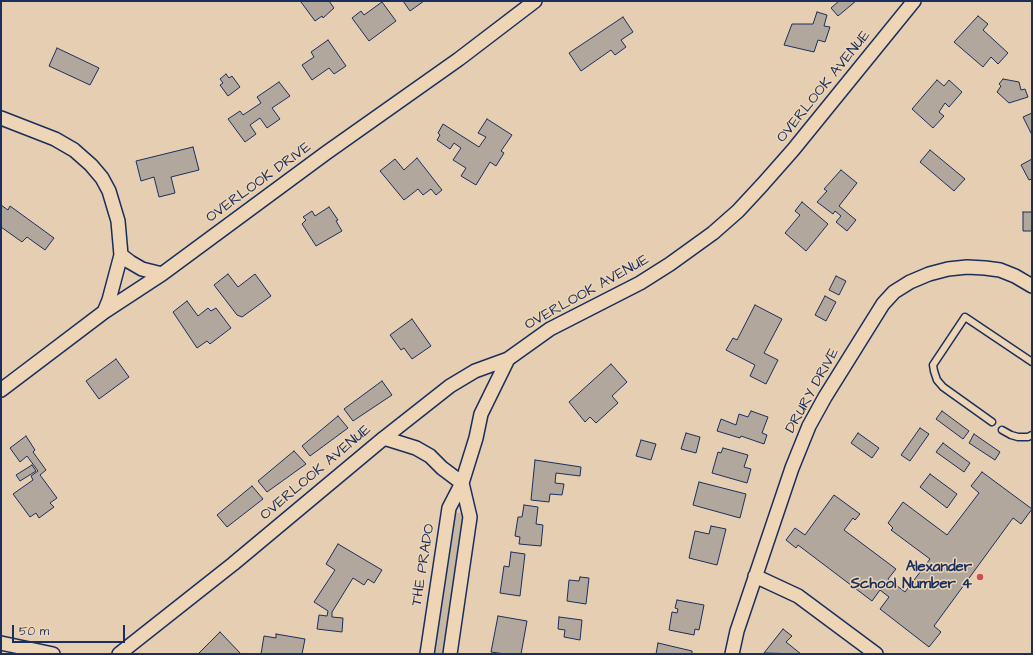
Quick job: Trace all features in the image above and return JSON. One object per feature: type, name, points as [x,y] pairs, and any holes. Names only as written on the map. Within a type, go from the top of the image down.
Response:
[{"type":"street","name":"OVERLOOK DRIVE","points":[[1,390],[104,312],[162,274],[326,153],[459,59],[535,1]]},
{"type":"street","name":"OVERLOOK AVENUE","points":[[119,654],[233,564],[384,438],[450,386],[474,371],[508,359],[550,329],[640,283],[658,272],[718,229],[738,211],[788,156],[914,1]]},
{"type":"street","points":[[1,118],[55,139],[74,150],[91,165],[102,178],[118,221],[121,255],[109,300],[104,312]]},
{"type":"street","points":[[121,255],[142,269],[162,274]]},
{"type":"street","name":"DRURY DRIVE","points":[[732,654],[737,631],[755,576],[792,468],[809,426],[825,397],[883,304],[894,292],[910,282],[929,274],[948,269],[966,267],[1000,270],[1015,276],[1032,286]]},
{"type":"street","name":"THE PRADO","points":[[427,654],[449,508],[462,483],[476,438],[481,414],[508,359]]},
{"type":"street","points":[[384,438],[416,448],[430,456],[442,468],[462,483],[470,517],[450,654]]},
{"type":"street","points":[[755,576],[798,596],[876,654]]},
{"type":"street","points":[[1,643],[53,654]]},
{"type":"lane","points":[[992,422],[943,386],[937,380],[933,365],[965,317],[1032,362]]},
{"type":"lane","points":[[1002,430],[1018,437],[1028,437],[1032,435]]},
{"type":"shaded area","points":[[451,511],[464,514],[442,654],[431,654]]},
{"type":"building","points":[[329,1],[334,8],[323,18],[322,16],[315,21],[301,2]]},
{"type":"building","points":[[403,1],[424,1],[410,11]]},
{"type":"building","points":[[839,1],[856,1],[838,16],[831,8]]},
{"type":"building","points":[[382,2],[396,21],[369,41],[352,18],[361,11],[364,15]]},
{"type":"building","points":[[817,12],[827,15],[824,26],[830,27],[825,42],[818,40],[814,52],[784,45],[792,24],[813,24]]},
{"type":"building","points":[[978,16],[988,24],[983,30],[1008,53],[998,64],[991,57],[983,67],[954,42]]},
{"type":"building","points":[[623,17],[633,32],[621,40],[626,47],[615,55],[611,50],[581,71],[569,53]]},
{"type":"building","points":[[328,40],[346,66],[334,74],[329,68],[312,80],[302,65],[314,57],[311,52]]},
{"type":"building","points":[[57,48],[99,68],[90,85],[49,66]]},
{"type":"building","points":[[226,74],[229,78],[232,76],[240,87],[228,96],[220,85],[223,83],[220,79]]},
{"type":"building","points":[[1003,79],[1019,82],[1021,90],[1025,89],[1028,97],[1009,103],[997,92],[1001,86],[999,84]]},
{"type":"building","points":[[937,80],[944,86],[949,80],[962,92],[949,107],[945,103],[939,112],[944,116],[933,128],[912,109]]},
{"type":"building","points":[[279,82],[290,96],[272,108],[280,119],[267,128],[260,118],[250,125],[256,134],[245,142],[228,119],[240,111],[243,115],[261,103],[257,97]]},
{"type":"building","points":[[1032,113],[1032,135],[1023,117]]},
{"type":"building","points":[[487,119],[512,135],[501,151],[504,153],[496,166],[490,162],[476,185],[461,176],[466,168],[453,160],[461,148],[454,143],[450,149],[437,140],[440,135],[438,133],[443,124],[479,147],[486,137],[478,133]]},
{"type":"building","points":[[193,147],[199,170],[171,177],[175,193],[159,197],[154,177],[141,181],[136,161]]},
{"type":"building","points":[[930,150],[965,179],[954,191],[920,162]]},
{"type":"building","points":[[417,158],[442,190],[436,195],[431,189],[423,195],[418,189],[404,200],[380,171],[395,159],[404,170]]},
{"type":"building","points":[[1032,159],[1032,179],[1029,180],[1021,165]]},
{"type":"building","points":[[841,170],[857,183],[839,206],[856,220],[847,231],[836,222],[841,216],[835,211],[833,214],[817,202],[827,191],[824,189]]},
{"type":"building","points":[[802,202],[828,224],[806,251],[785,233],[800,215],[795,211]]},
{"type":"building","points":[[1,205],[8,210],[10,206],[54,238],[45,250],[27,237],[22,242],[1,227]]},
{"type":"building","points":[[329,207],[338,220],[336,221],[342,231],[316,246],[302,224],[306,220],[303,217],[312,211],[315,216]]},
{"type":"building","points":[[1023,212],[1032,212],[1032,231],[1023,231]]},
{"type":"building","points":[[228,274],[238,287],[255,274],[271,296],[242,317],[237,315],[214,285]]},
{"type":"building","points":[[836,276],[846,281],[839,295],[829,290]]},
{"type":"building","points":[[825,296],[836,302],[826,321],[815,315]]},
{"type":"building","points":[[187,301],[198,316],[208,308],[211,311],[216,308],[231,328],[210,344],[207,341],[197,348],[173,312]]},
{"type":"building","points":[[755,305],[782,319],[764,353],[778,360],[766,384],[750,376],[755,365],[726,350],[733,338],[737,340]]},
{"type":"building","points":[[412,319],[431,346],[412,359],[404,348],[401,350],[390,335]]},
{"type":"building","points":[[116,359],[129,377],[99,399],[86,381]]},
{"type":"building","points":[[611,364],[627,382],[612,396],[618,403],[596,423],[590,417],[585,422],[569,402]]},
{"type":"building","points":[[382,381],[392,395],[353,421],[344,409]]},
{"type":"building","points":[[751,411],[768,417],[762,433],[767,435],[764,444],[741,436],[740,438],[717,431],[721,419],[736,425],[739,414],[748,417]]},
{"type":"building","points":[[942,411],[969,431],[963,439],[936,419]]},
{"type":"building","points":[[338,416],[348,428],[310,456],[302,446]]},
{"type":"building","points":[[920,428],[929,434],[910,461],[901,455]]},
{"type":"building","points":[[686,433],[700,437],[696,453],[681,449]]},
{"type":"building","points":[[858,433],[879,448],[872,458],[851,443]]},
{"type":"building","points":[[974,434],[1000,452],[995,460],[969,443]]},
{"type":"building","points":[[26,436],[35,450],[33,452],[46,470],[40,475],[57,498],[50,503],[54,507],[39,518],[36,513],[30,517],[13,494],[33,480],[31,476],[38,471],[27,456],[20,462],[10,448]]},
{"type":"building","points":[[641,440],[656,444],[651,460],[636,456]]},
{"type":"building","points":[[943,443],[970,463],[964,472],[936,452]]},
{"type":"building","points":[[723,448],[748,455],[744,467],[751,469],[747,483],[712,473],[718,452],[721,453]]},
{"type":"building","points":[[294,451],[306,464],[267,492],[258,481]]},
{"type":"building","points":[[535,460],[581,467],[580,476],[556,473],[555,483],[564,484],[562,495],[550,494],[549,502],[531,500]]},
{"type":"building","points":[[32,465],[36,471],[20,481],[16,475]]},
{"type":"building","points":[[982,472],[1032,509],[1021,524],[1013,518],[934,626],[941,632],[929,647],[880,609],[889,597],[880,590],[872,601],[798,545],[796,548],[786,540],[795,528],[805,535],[834,495],[860,514],[855,520],[853,518],[844,530],[896,569],[888,579],[905,592],[930,559],[891,530],[893,528],[888,523],[903,502],[947,535],[979,493],[971,486]]},
{"type":"building","points":[[930,474],[957,494],[947,508],[920,487]]},
{"type":"building","points":[[699,482],[746,494],[740,518],[693,505]]},
{"type":"building","points":[[252,486],[263,499],[227,527],[217,515]]},
{"type":"building","points":[[524,505],[538,507],[536,524],[543,525],[541,546],[519,544],[520,537],[515,536],[518,517],[522,517]]},
{"type":"building","points":[[711,526],[726,529],[717,565],[689,558],[695,531],[709,534]]},
{"type":"building","points":[[338,544],[382,570],[374,583],[368,579],[364,585],[353,578],[332,612],[332,617],[343,618],[342,632],[317,629],[319,615],[327,616],[328,611],[314,602],[335,570],[326,564]]},
{"type":"building","points":[[511,552],[525,554],[520,596],[500,593],[504,566],[509,567]]},
{"type":"building","points":[[580,577],[589,578],[586,604],[567,601],[569,580],[579,581]]},
{"type":"building","points":[[677,600],[704,605],[699,630],[695,629],[694,635],[669,630],[672,612],[677,613],[678,609],[675,608]]},
{"type":"building","points":[[498,616],[527,621],[521,654],[491,652]]},
{"type":"building","points":[[559,617],[582,620],[580,640],[564,637],[565,630],[558,629]]},
{"type":"building","points":[[783,629],[792,636],[786,642],[801,654],[764,653]]},
{"type":"building","points":[[220,632],[241,654],[198,654]]},
{"type":"building","points":[[276,634],[305,639],[302,654],[261,654],[264,636],[276,638]]},
{"type":"building","points":[[658,643],[692,651],[692,654],[656,654]]},
{"type":"place","name":"Alexander School Number 4","points":[[980,577]]}]
